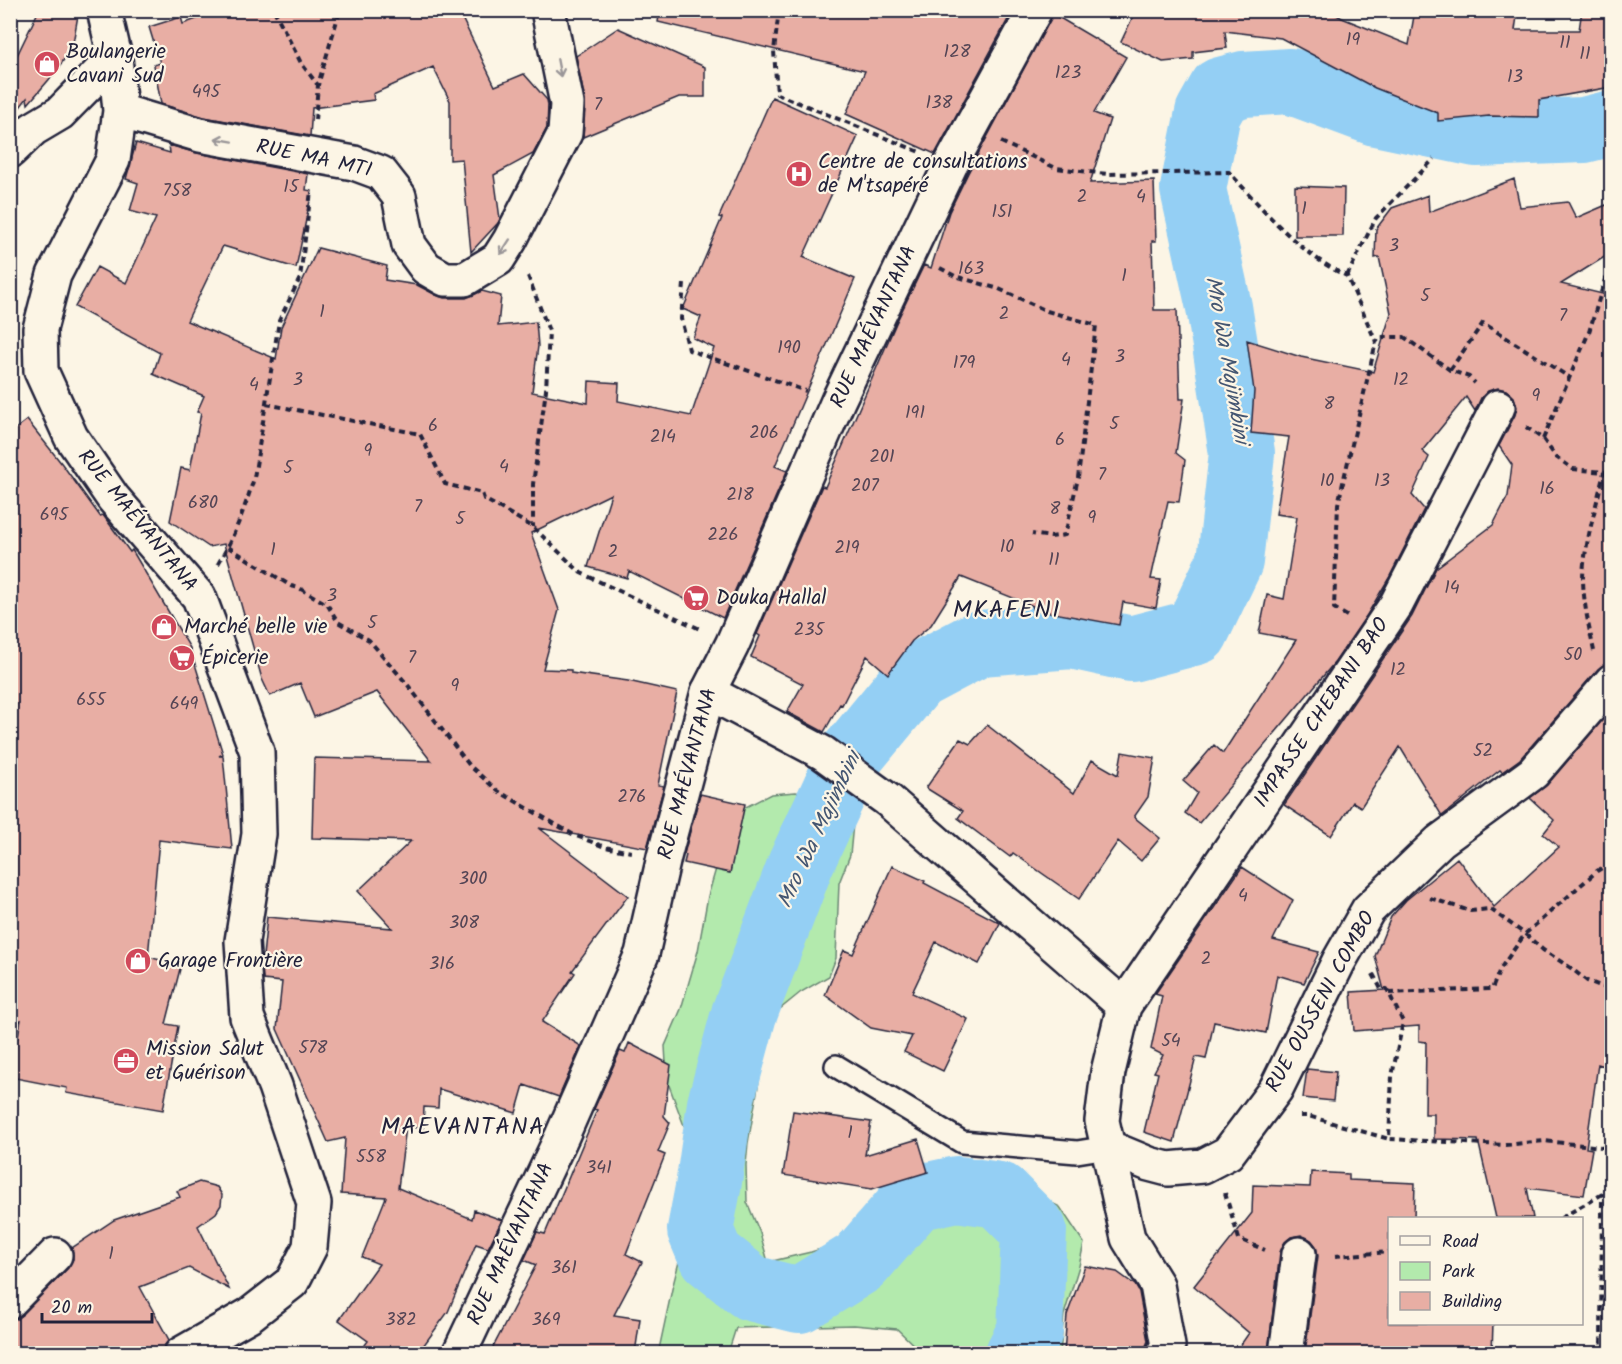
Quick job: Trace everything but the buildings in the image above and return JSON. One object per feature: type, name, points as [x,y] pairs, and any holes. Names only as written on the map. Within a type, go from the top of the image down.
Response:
[{"type":"street","name":"RUE MAÉVANTANA","points":[[104,10],[116,57],[120,111],[113,160],[54,275],[40,329],[41,371],[71,437],[113,498],[199,597],[257,752],[259,834],[242,941],[247,1017],[275,1086],[314,1203],[310,1247],[292,1282],[252,1314],[182,1353]]},
{"type":"street","name":"RUE MA MTI","points":[[120,111],[200,135],[354,164],[381,173],[399,196],[409,245],[426,268],[445,279],[465,279],[498,259],[565,133],[567,104],[548,10]]},
{"type":"street","name":"RUE MAÉVANTANA","points":[[459,1353],[562,1136],[642,954],[664,857],[708,692],[732,645],[838,401],[951,164],[1035,10]]},
{"type":"street","points":[[10,151],[33,129],[60,113],[116,57]]},
{"type":"street","name":"IMPASSE CHEBANI BAO","points":[[1124,1006],[1396,605],[1498,407]]},
{"type":"street","name":"RUE OUSSENI COMBO","points":[[1108,1147],[1149,1164],[1168,1169],[1203,1166],[1228,1153],[1276,1089],[1339,961],[1368,910],[1440,841],[1533,773],[1608,685]]},
{"type":"street","points":[[708,692],[823,753],[888,800],[1124,1006],[1107,1082],[1102,1121],[1128,1238],[1157,1285],[1168,1346],[1163,1353]]},
{"type":"street","points":[[1286,1353],[1299,1254]]},
{"type":"street","points":[[10,1301],[55,1255]]},
{"type":"lane","points":[[836,1066],[962,1142],[1077,1152],[1108,1147]]},
{"type":"path","points":[[274,10],[301,63],[318,85]]},
{"type":"path","points":[[199,597],[228,547],[255,478],[279,321],[300,278],[311,193],[311,156],[318,85],[340,10]]},
{"type":"path","points":[[779,10],[774,51],[777,94],[951,164]]},
{"type":"path","points":[[1574,10],[1580,12]]},
{"type":"path","points":[[971,127],[1056,168],[1107,174],[1229,172],[1283,231],[1336,271],[1347,276],[1376,342]]},
{"type":"path","points":[[1347,276],[1376,218],[1434,159]]},
{"type":"path","points":[[510,240],[529,278],[549,331],[546,390],[533,484],[533,527]]},
{"type":"path","points":[[910,252],[955,276],[999,290],[1047,311],[1096,325],[1078,478],[1065,535],[1051,537],[1032,534]]},
{"type":"path","points":[[1543,439],[1588,332],[1606,276],[1611,271]]},
{"type":"path","points":[[684,284],[681,319],[689,350],[838,401]]},
{"type":"path","points":[[1450,370],[1483,323],[1569,377]]},
{"type":"path","points":[[1375,634],[1334,608],[1338,504],[1376,342],[1381,337],[1404,338],[1450,370],[1469,377],[1498,407],[1543,439],[1556,457],[1573,469],[1604,472],[1611,470]]},
{"type":"path","points":[[266,404],[420,434],[445,484],[482,493],[484,499],[533,527],[581,573],[732,645]]},
{"type":"path","points":[[1604,472],[1589,536],[1583,577],[1587,616],[1608,685]]},
{"type":"path","points":[[228,547],[291,586],[327,604],[338,622],[369,640],[407,684],[470,766],[498,791],[574,835],[605,847],[664,857]]},
{"type":"path","points":[[1389,993],[1492,989],[1500,969],[1525,934],[1597,871],[1611,862]]},
{"type":"path","points":[[1395,886],[1470,911],[1490,909],[1587,981],[1611,990]]},
{"type":"path","points":[[1372,971],[1381,989],[1387,989],[1403,1022],[1392,1076],[1389,1139]]},
{"type":"path","points":[[1253,1118],[1308,1116],[1389,1139],[1505,1145],[1544,1141],[1611,1148]]},
{"type":"path","points":[[1562,1217],[1611,1189],[1611,1160]]},
{"type":"path","points":[[1601,1353],[1602,1193]]},
{"type":"green space","points":[[796,792],[830,800],[853,824],[850,855],[839,883],[836,958],[829,976],[801,992],[774,1014],[762,1064],[748,1143],[747,1202],[760,1233],[768,1262],[811,1252],[931,1216],[966,1201],[1016,1185],[1060,1207],[1084,1243],[1064,1315],[1060,1353],[922,1353],[897,1329],[854,1325],[736,1328],[728,1353],[658,1354],[692,1211],[696,1152],[667,1080],[665,1046],[681,1009],[698,951],[708,896],[720,855],[738,811],[771,794]]},
{"type":"waterway","name":"Mro Wa Majimbini","points":[[1018,1354],[1030,1331],[1034,1230],[999,1195],[957,1189],[915,1198],[860,1262],[799,1300],[751,1288],[711,1256],[700,1230],[720,1104],[744,1014],[801,863],[850,757],[916,677],[980,643],[1072,636],[1131,649],[1196,632],[1230,561],[1242,453],[1219,307],[1193,189],[1208,113],[1221,90],[1244,84],[1290,81],[1376,113],[1476,134],[1584,130],[1612,123]]},
{"type":"place","name":"Boulangerie Cavani Sud","points":[[47,64]]},
{"type":"place","name":"Centre de consultations de M'tsapéré","points":[[799,174]]},
{"type":"place","name":"Douka Hallal","points":[[696,598]]},
{"type":"place","name":"Marché belle vie","points":[[164,627]]},
{"type":"place","name":"Épicerie","points":[[182,658]]},
{"type":"place","name":"Garage Frontière","points":[[138,961]]},
{"type":"place","name":"Mission Salut et Guérison","points":[[126,1061]]},
{"type":"district","name":"MKAFENI","points":[[1007,610]]},
{"type":"district","name":"MAEVANTANA","points":[[463,1127]]}]
